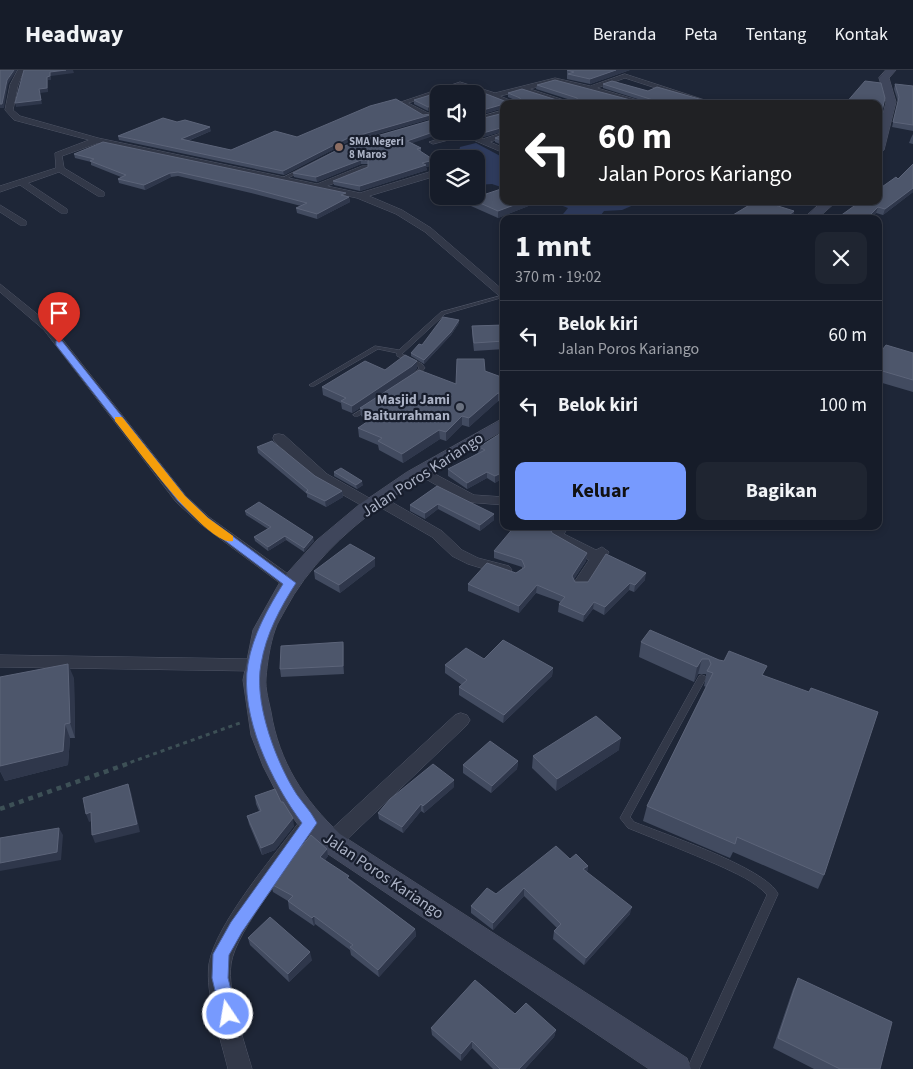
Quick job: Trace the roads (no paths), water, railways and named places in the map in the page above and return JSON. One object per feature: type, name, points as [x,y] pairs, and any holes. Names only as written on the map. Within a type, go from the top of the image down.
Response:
[{"type":"main road","points":[[882,138],[890,105],[884,78],[891,70]]},
{"type":"main road","points":[[814,215],[826,205]]},
{"type":"main road","name":"Jalan Poros Kariango","points":[[500,429],[422,471],[375,503],[324,544],[290,583],[272,611],[254,664],[257,717],[278,775],[287,792],[310,823],[331,842],[676,1069]]},
{"type":"street","points":[[21,70],[4,111],[17,118],[97,140],[284,178],[360,196],[399,212],[428,230],[500,293]]},
{"type":"street","points":[[590,88],[643,70]]},
{"type":"street","points":[[625,76],[700,100]]},
{"type":"street","points":[[485,97],[557,80],[633,100]]},
{"type":"street","points":[[523,89],[559,100]]},
{"type":"street","points":[[485,93],[505,100]]},
{"type":"street","points":[[430,94],[402,103],[427,116],[430,115]]},
{"type":"street","points":[[485,118],[500,113]]},
{"type":"street","points":[[482,142],[500,135]]},
{"type":"street","points":[[60,170],[58,155],[97,140]]},
{"type":"street","points":[[433,142],[439,140]]},
{"type":"street","points":[[477,140],[500,149]]},
{"type":"street","points":[[320,186],[366,168]]},
{"type":"street","points":[[0,189],[60,170],[101,194]]},
{"type":"street","points":[[360,196],[403,181],[430,174]]},
{"type":"street","points":[[21,182],[64,211]]},
{"type":"street","points":[[0,208],[23,223]]},
{"type":"street","points":[[0,287],[48,328],[190,508],[290,583]]},
{"type":"street","points":[[279,438],[322,477],[437,534],[465,557],[516,573]]},
{"type":"street","points":[[422,471],[471,499],[500,501]]},
{"type":"street","points":[[557,530],[557,536],[600,555],[580,584]]},
{"type":"street","points":[[0,661],[254,664]]},
{"type":"street","points":[[331,842],[461,720]]},
{"type":"street","points":[[240,1069],[220,978],[221,954],[236,927],[310,823]]},
{"type":"lane","points":[[284,178],[336,151],[356,143]]},
{"type":"lane","points":[[400,352],[443,313],[500,297]]},
{"type":"lane","points":[[312,385],[373,348],[400,352]]},
{"type":"lane","points":[[400,352],[399,355],[422,368],[409,380]]},
{"type":"lane","points":[[356,416],[379,400]]},
{"type":"lane","points":[[693,1069],[773,894],[768,885],[631,825],[625,818],[702,678]]},
{"type":"water","points":[[476,143],[500,156],[500,187],[485,184],[485,150],[459,150],[460,147]]},
{"type":"water","points":[[560,205],[634,205],[622,210],[604,211],[601,215],[562,215],[568,208]]},
{"type":"place","name":"SMA Negeri 8 Maros","points":[[339,147]]},
{"type":"place","name":"Masjid Jami Baiturrahman","points":[[460,407]]}]
